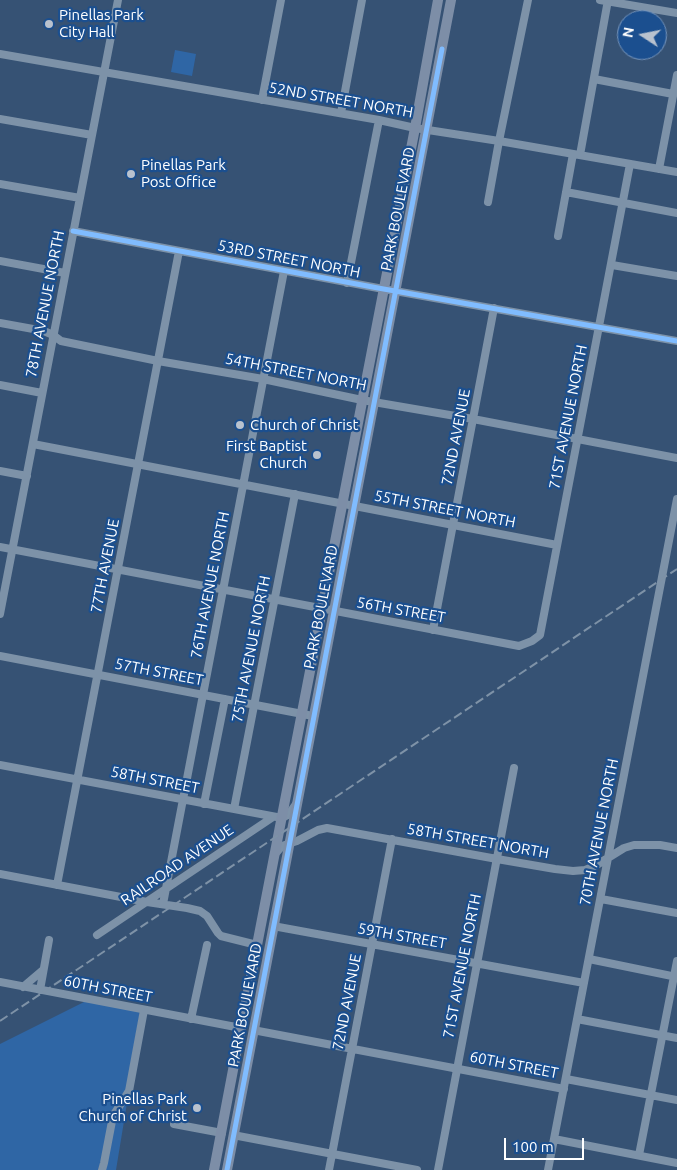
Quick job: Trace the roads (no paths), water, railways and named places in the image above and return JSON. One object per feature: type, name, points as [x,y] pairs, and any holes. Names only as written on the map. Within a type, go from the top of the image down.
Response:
[{"type":"main road","name":"PARK BOULEVARD","points":[[227,1169],[395,291],[438,0]]},
{"type":"main road","points":[[445,0],[442,19],[446,25]]},
{"type":"main road","name":"PARK BOULEVARD","points":[[214,1170],[275,854],[278,818],[302,714],[383,289],[451,0]]},
{"type":"main road","points":[[268,886],[272,899],[270,913],[274,922]]},
{"type":"main road","points":[[257,945],[261,948],[260,967],[264,975]]},
{"type":"main road","points":[[247,996],[250,998],[251,1004],[249,1024],[254,1030]]},
{"type":"main road","points":[[241,1028],[244,1034],[243,1054],[246,1067]]},
{"type":"main road","points":[[228,1099],[231,1111],[229,1127],[233,1135]]},
{"type":"main road","points":[[222,1133],[224,1143],[222,1154],[227,1169]]},
{"type":"street","name":"78TH AVENUE NORTH","points":[[0,614],[118,0]]},
{"type":"street","points":[[262,100],[281,0]]},
{"type":"street","points":[[341,114],[362,0]]},
{"type":"street","points":[[488,202],[528,0]]},
{"type":"street","points":[[558,236],[566,192],[594,79],[606,0],[677,13]]},
{"type":"street","name":"52ND STREET NORTH","points":[[0,54],[379,120],[420,129],[677,172]]},
{"type":"street","points":[[659,169],[677,75]]},
{"type":"street","points":[[594,79],[673,94]]},
{"type":"street","points":[[0,119],[92,135]]},
{"type":"street","points":[[347,283],[379,120]]},
{"type":"street","points":[[667,126],[677,128]]},
{"type":"street","name":"71ST AVENUE NORTH","points":[[532,641],[540,635],[630,164]]},
{"type":"street","points":[[0,184],[80,198]]},
{"type":"street","points":[[566,192],[677,213]]},
{"type":"street","name":"53RD STREET NORTH","points":[[73,231],[347,283],[677,341]]},
{"type":"street","name":"77TH AVENUE","points":[[57,885],[179,251]]},
{"type":"street","points":[[0,261],[66,273]]},
{"type":"street","points":[[612,265],[677,276]]},
{"type":"street","name":"76TH AVENUE NORTH","points":[[163,904],[284,271]]},
{"type":"street","name":"72ND AVENUE","points":[[433,630],[494,308]]},
{"type":"street","name":"54TH STREET NORTH","points":[[0,323],[44,331],[61,341],[158,361],[677,458]]},
{"type":"street","points":[[0,385],[42,393]]},
{"type":"street","name":"55TH STREET NORTH","points":[[33,444],[557,545]]},
{"type":"street","points":[[0,471],[26,476]]},
{"type":"street","name":"75TH AVENUE NORTH","points":[[234,809],[295,494]]},
{"type":"street","name":"70TH AVENUE NORTH","points":[[548,1170],[677,499]]},
{"type":"street","name":"56TH STREET","points":[[0,547],[519,646],[532,641]]},
{"type":"street","name":"57TH STREET","points":[[0,656],[313,716]]},
{"type":"street","points":[[204,804],[225,699]]},
{"type":"street","name":"58TH STREET","points":[[0,764],[278,818]]},
{"type":"street","name":"71ST AVENUE NORTH","points":[[438,1170],[514,768]]},
{"type":"street","points":[[278,818],[288,815],[297,802]]},
{"type":"street","name":"RAILROAD AVENUE","points":[[97,935],[278,818]]},
{"type":"street","name":"58TH STREET NORTH","points":[[275,854],[282,846],[327,828],[573,871],[585,870],[595,866],[624,848],[634,845],[660,845],[677,848]]},
{"type":"street","name":"72ND AVENUE","points":[[329,1170],[392,840]]},
{"type":"street","points":[[0,874],[200,911],[207,916],[221,936],[257,945]]},
{"type":"street","points":[[600,899],[677,913]]},
{"type":"street","name":"59TH STREET","points":[[274,922],[372,944],[584,983]]},
{"type":"street","points":[[40,990],[48,940]]},
{"type":"street","points":[[192,1019],[207,945]]},
{"type":"street","points":[[589,959],[676,976]]},
{"type":"street","points":[[638,1155],[676,976],[677,961]]},
{"type":"street","points":[[23,986],[43,970]]},
{"type":"street","name":"60TH STREET","points":[[0,982],[241,1028]]},
{"type":"street","points":[[102,1170],[113,1116],[129,1091],[144,1010]]},
{"type":"street","points":[[577,1020],[677,1038]]},
{"type":"street","name":"60TH STREET","points":[[254,1030],[564,1089]]},
{"type":"street","points":[[566,1079],[677,1100]]},
{"type":"street","points":[[174,1124],[222,1133]]},
{"type":"street","points":[[233,1135],[417,1170]]},
{"type":"street","points":[[554,1139],[677,1163]]},
{"type":"railway","points":[[0,1021],[677,569]]},
{"type":"place","name":"Pinellas Park City Hall","points":[[49,24]]},
{"type":"place","name":"Pinellas Park Post Office","points":[[131,174]]},
{"type":"place","name":"Church of Christ","points":[[240,425]]},
{"type":"place","name":"First Baptist Church","points":[[317,455]]},
{"type":"place","name":"Pinellas Park Church of Christ","points":[[197,1108]]}]
